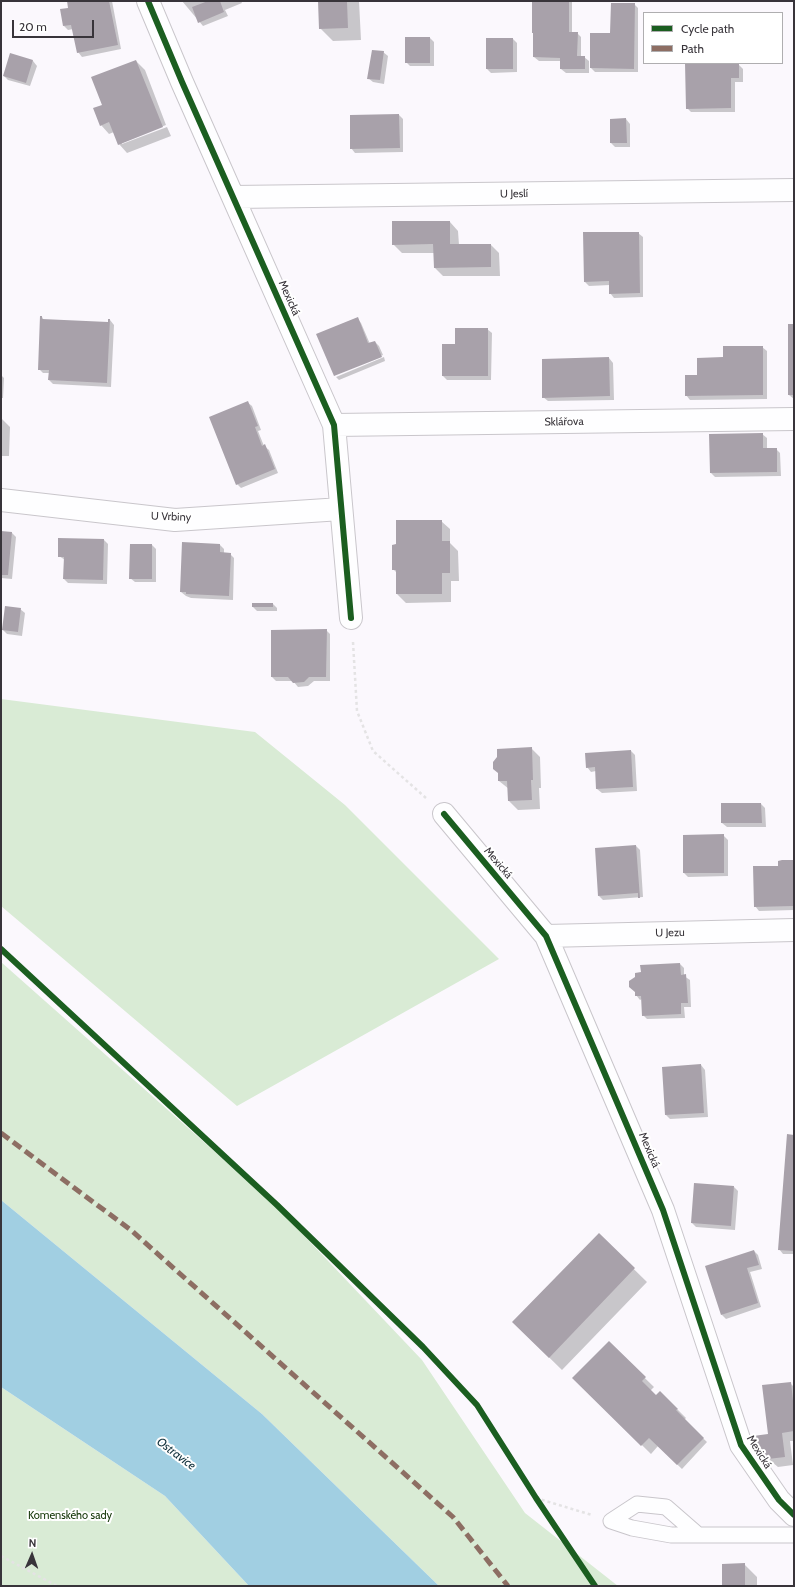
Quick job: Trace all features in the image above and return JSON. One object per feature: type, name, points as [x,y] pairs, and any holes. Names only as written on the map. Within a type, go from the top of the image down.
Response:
[{"type":"street","name":"Mexická","points":[[148,1],[182,82],[334,425],[351,618]]},
{"type":"street","name":"U Jeslí","points":[[233,197],[794,190]]},
{"type":"street","name":"Sklářova","points":[[334,425],[794,419]]},
{"type":"street","name":"U Vrbiny","points":[[1,500],[175,520],[341,509]]},
{"type":"street","name":"Mexická","points":[[444,814],[546,936],[663,1210],[741,1445],[779,1500],[794,1515]]},
{"type":"street","name":"U Jezu","points":[[546,936],[794,930]]},
{"type":"lane","points":[[611,1521],[637,1504],[666,1507],[697,1534]]},
{"type":"lane","points":[[611,1521],[632,1528],[671,1535],[794,1535]]},
{"type":"path","points":[[351,618],[357,711],[373,751],[444,814]]},
{"type":"path","points":[[532,1492],[540,1504]]},
{"type":"path","points":[[536,1498],[611,1521]]},
{"type":"path","points":[[1,1556],[57,1586]]},
{"type":"green space","points":[[1,699],[255,732],[345,805],[499,959],[237,1106],[1,906]]},
{"type":"green space","points":[[1,962],[275,1205],[422,1360],[525,1513],[618,1586],[439,1586],[262,1414],[1,1200]]},
{"type":"green space","name":"Komenského sady","points":[[1,1387],[165,1496],[249,1586],[1,1586]]},
{"type":"water","name":"Ostravice","points":[[1,1200],[262,1414],[439,1586],[249,1586],[165,1496],[1,1387]]},
{"type":"building","points":[[67,1],[109,1],[118,45],[77,53],[71,25],[63,26],[60,9],[68,8]]},
{"type":"building","points":[[208,1],[220,1],[224,12],[198,23],[192,7]]},
{"type":"building","points":[[318,1],[347,1],[348,28],[319,29]]},
{"type":"building","points":[[532,1],[569,1],[569,32],[578,32],[577,56],[585,56],[585,69],[560,69],[560,58],[533,57]]},
{"type":"building","points":[[611,3],[635,3],[634,69],[590,68],[590,33],[610,33]]},
{"type":"building","points":[[405,37],[430,37],[430,63],[405,63]]},
{"type":"building","points":[[486,38],[513,38],[513,69],[486,69]]},
{"type":"building","points":[[372,50],[384,51],[380,80],[367,79]]},
{"type":"building","points":[[10,53],[33,60],[26,83],[3,76]]},
{"type":"building","points":[[136,60],[163,127],[118,145],[109,122],[100,126],[93,108],[102,105],[91,77]]},
{"type":"building","points":[[685,64],[739,64],[739,78],[731,78],[731,108],[686,109]]},
{"type":"building","points":[[399,114],[400,148],[350,149],[350,115]]},
{"type":"building","points":[[626,118],[627,143],[610,143],[610,119]]},
{"type":"building","points":[[392,221],[450,221],[450,244],[491,244],[491,267],[434,268],[433,244],[392,245]]},
{"type":"building","points":[[583,232],[639,232],[640,293],[609,294],[609,281],[584,282]]},
{"type":"building","points":[[40,316],[42,316],[42,319],[108,322],[108,319],[110,319],[107,383],[48,380],[49,370],[38,370]]},
{"type":"building","points":[[358,317],[368,343],[375,341],[382,357],[334,376],[316,334]]},
{"type":"building","points":[[788,324],[794,324],[794,395],[788,395]]},
{"type":"building","points":[[455,328],[488,328],[488,376],[442,376],[442,344],[455,344]]},
{"type":"building","points":[[723,346],[763,346],[763,395],[685,396],[685,375],[697,375],[697,358],[723,357]]},
{"type":"building","points":[[609,357],[610,396],[542,398],[542,359]]},
{"type":"building","points":[[248,401],[258,426],[255,427],[262,446],[265,444],[275,469],[236,485],[209,417]]},
{"type":"building","points":[[763,433],[763,448],[777,448],[777,472],[710,473],[709,434]]},
{"type":"building","points":[[396,520],[442,520],[442,541],[450,541],[450,573],[442,573],[442,594],[396,594],[396,570],[392,570],[392,545],[396,544]]},
{"type":"building","points":[[1,531],[12,532],[8,575],[1,575]]},
{"type":"building","points":[[58,538],[104,539],[103,580],[63,579],[64,557],[58,557]]},
{"type":"building","points":[[182,542],[220,544],[220,552],[231,553],[229,596],[186,594],[186,592],[180,592]]},
{"type":"building","points":[[130,544],[152,544],[152,579],[129,579]]},
{"type":"building","points":[[252,603],[273,603],[273,607],[252,607]]},
{"type":"building","points":[[5,606],[21,608],[18,632],[2,630]]},
{"type":"building","points":[[327,629],[326,677],[309,677],[304,682],[293,683],[288,677],[271,677],[271,630]]},
{"type":"building","points":[[532,747],[532,800],[508,801],[507,781],[498,781],[498,773],[493,769],[493,762],[497,757],[497,749]]},
{"type":"building","points":[[631,750],[633,787],[596,789],[595,767],[586,768],[585,753]]},
{"type":"building","points":[[721,803],[761,803],[762,823],[721,823]]},
{"type":"building","points":[[724,834],[724,873],[683,873],[683,835]]},
{"type":"building","points":[[636,845],[640,898],[638,898],[638,893],[598,896],[595,848]]},
{"type":"building","points":[[794,860],[794,906],[754,907],[753,866],[778,866],[778,861]]},
{"type":"building","points":[[680,963],[681,975],[686,974],[688,1003],[681,1003],[681,1014],[642,1016],[641,996],[635,996],[635,992],[629,987],[629,981],[635,977],[635,973],[641,972],[640,965]]},
{"type":"building","points":[[701,1064],[704,1113],[665,1115],[662,1067]]},
{"type":"building","points":[[787,1134],[794,1135],[794,1251],[778,1250]]},
{"type":"building","points":[[694,1183],[734,1186],[731,1226],[691,1223]]},
{"type":"building","points":[[599,1233],[635,1268],[549,1358],[512,1322]]},
{"type":"building","points":[[754,1250],[759,1265],[747,1268],[758,1303],[721,1315],[705,1266]]},
{"type":"building","points":[[609,1341],[646,1377],[642,1381],[656,1395],[660,1391],[678,1409],[676,1410],[704,1438],[677,1465],[649,1438],[641,1446],[572,1378]]},
{"type":"building","points":[[791,1382],[794,1410],[794,1431],[782,1433],[785,1457],[768,1459],[754,1448],[753,1436],[768,1434],[762,1385]]},
{"type":"building","points":[[745,1563],[745,1586],[722,1586],[722,1564]]},
{"type":"marked path","points":[[1,1133],[132,1231],[453,1517],[508,1586]]},
{"type":"cycle path","points":[[148,1],[182,82],[334,425],[351,618]]},
{"type":"cycle path","points":[[444,814],[546,936],[663,1210],[741,1445],[779,1500],[794,1515]]},
{"type":"cycle path","points":[[1,949],[277,1205],[423,1347],[477,1405],[536,1498],[595,1586]]}]
